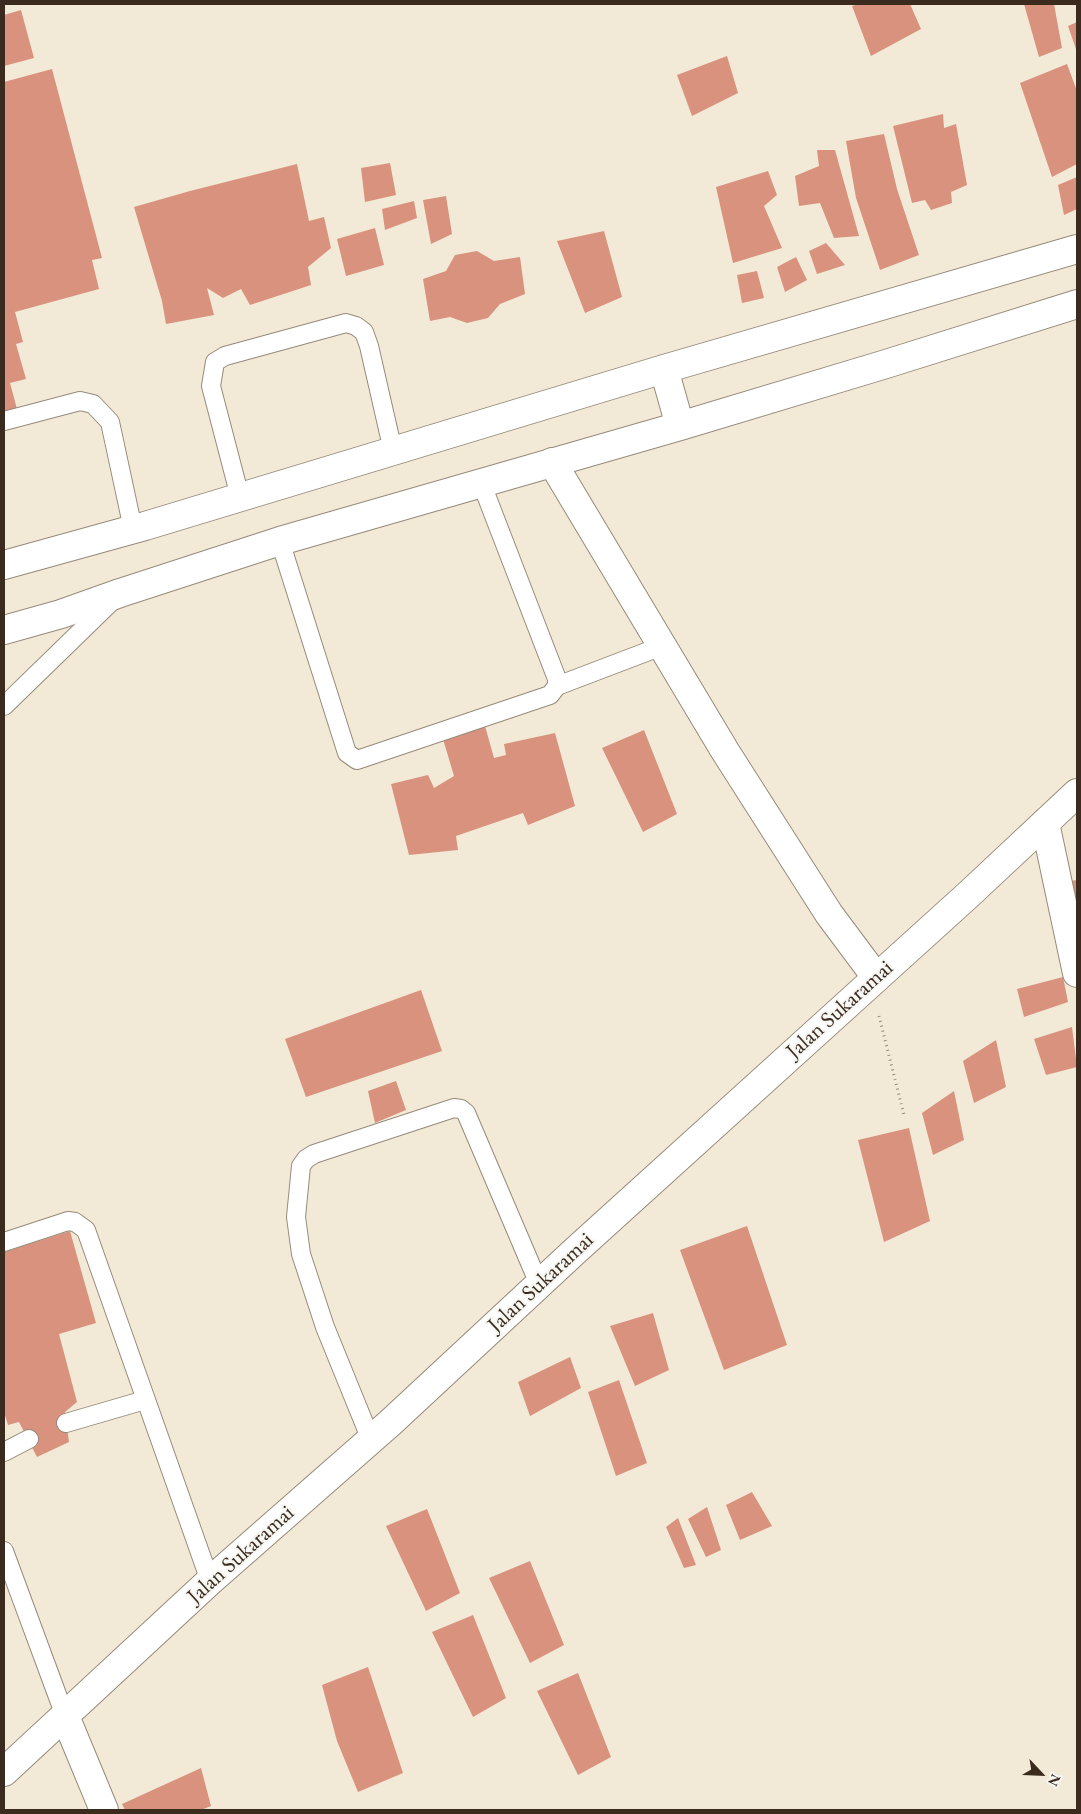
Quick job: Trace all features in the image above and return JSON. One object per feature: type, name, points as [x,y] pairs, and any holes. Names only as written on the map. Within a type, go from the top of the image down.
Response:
[{"type":"street","points":[[4,565],[133,529],[664,368],[1077,249]]},
{"type":"street","points":[[4,630],[61,614],[120,592],[280,541],[680,426],[1077,304]]},
{"type":"street","points":[[664,368],[680,426]]},
{"type":"street","points":[[552,462],[725,751],[829,914],[876,977]]},
{"type":"street","name":"Jalan Sukaramai","points":[[4,1772],[210,1581],[371,1440],[539,1284],[968,895],[1077,793]]},
{"type":"street","points":[[1045,822],[1077,973]]},
{"type":"street","points":[[65,1716],[104,1810]]},
{"type":"lane","points":[[240,497],[211,386],[215,362],[225,356],[346,323],[356,326],[364,332],[369,346],[393,451]]},
{"type":"lane","points":[[4,420],[80,402],[93,404],[110,422],[133,529]]},
{"type":"lane","points":[[280,541],[347,753],[352,758],[358,760],[550,695],[557,686],[558,679],[481,482]]},
{"type":"lane","points":[[4,706],[120,592]]},
{"type":"lane","points":[[557,686],[662,646]]},
{"type":"lane","points":[[371,1440],[325,1327],[301,1254],[296,1217],[302,1166],[306,1159],[314,1154],[454,1108],[461,1109],[466,1113],[539,1284]]},
{"type":"lane","points":[[4,1242],[68,1221],[75,1222],[86,1230],[210,1581]]},
{"type":"lane","points":[[66,1424],[145,1400]]},
{"type":"lane","points":[[4,1452],[29,1439]]},
{"type":"lane","points":[[4,1551],[65,1716]]},
{"type":"path","points":[[876,977],[876,1008],[904,1115]]},
{"type":"building","points":[[859,4],[910,4],[921,29],[871,56],[852,6]]},
{"type":"building","points":[[1024,4],[1054,4],[1062,48],[1039,57]]},
{"type":"building","points":[[21,10],[34,58],[4,66],[4,15]]},
{"type":"building","points":[[1077,22],[1077,52],[1068,26]]},
{"type":"building","points":[[727,56],[738,93],[692,116],[677,75]]},
{"type":"building","points":[[1067,64],[1077,91],[1077,164],[1052,177],[1020,83]]},
{"type":"building","points":[[52,69],[102,258],[92,260],[99,289],[15,312],[23,342],[16,344],[26,379],[10,383],[17,409],[4,413],[4,82]]},
{"type":"building","points":[[943,114],[944,128],[956,124],[967,185],[951,192],[952,203],[931,210],[925,200],[912,203],[893,126]]},
{"type":"building","points":[[884,134],[897,189],[919,255],[880,270],[856,198],[846,141]]},
{"type":"building","points":[[817,150],[835,150],[859,236],[834,238],[820,203],[799,206],[795,176],[819,166]]},
{"type":"building","points":[[390,163],[396,195],[365,202],[361,168]]},
{"type":"building","points":[[297,164],[309,221],[324,217],[331,248],[308,267],[311,285],[250,305],[241,289],[223,298],[207,288],[214,315],[166,324],[162,301],[134,207]]},
{"type":"building","points":[[768,171],[777,195],[764,206],[782,248],[733,263],[716,187]]},
{"type":"building","points":[[1077,177],[1077,209],[1064,215],[1058,185]]},
{"type":"building","points":[[446,196],[452,234],[431,244],[423,200]]},
{"type":"building","points":[[414,201],[417,218],[385,230],[382,209]]},
{"type":"building","points":[[375,228],[384,265],[346,276],[337,239]]},
{"type":"building","points":[[604,231],[622,297],[585,313],[557,241]]},
{"type":"building","points":[[826,243],[845,265],[817,274],[809,251]]},
{"type":"building","points":[[477,251],[494,261],[520,257],[525,294],[500,304],[488,318],[467,323],[450,317],[430,321],[423,279],[446,271],[455,255]]},
{"type":"building","points":[[796,257],[807,280],[785,292],[777,267]]},
{"type":"building","points":[[757,271],[764,298],[742,303],[737,275]]},
{"type":"building","points":[[485,726],[494,758],[506,755],[504,744],[555,733],[575,806],[528,825],[523,813],[456,836],[458,850],[409,855],[391,784],[428,775],[434,788],[454,776],[443,739]]},
{"type":"building","points":[[644,730],[677,814],[643,832],[602,748]]},
{"type":"building","points":[[1077,880],[1077,909],[1070,881]]},
{"type":"building","points":[[1063,977],[1068,1002],[1024,1017],[1017,989]]},
{"type":"building","points":[[421,990],[442,1051],[306,1097],[285,1039]]},
{"type":"building","points":[[1072,1027],[1077,1067],[1046,1075],[1034,1039]]},
{"type":"building","points":[[996,1040],[1006,1087],[974,1103],[963,1061]]},
{"type":"building","points":[[396,1081],[406,1110],[375,1123],[368,1091]]},
{"type":"building","points":[[954,1091],[964,1140],[933,1155],[922,1113]]},
{"type":"building","points":[[909,1128],[930,1221],[884,1242],[858,1140]]},
{"type":"building","points":[[747,1226],[787,1345],[724,1370],[680,1250]]},
{"type":"building","points":[[70,1231],[96,1323],[59,1334],[77,1402],[65,1412],[69,1442],[37,1457],[19,1422],[8,1425],[4,1412],[4,1252]]},
{"type":"building","points":[[653,1313],[669,1370],[635,1386],[610,1326]]},
{"type":"building","points":[[570,1357],[581,1388],[530,1416],[518,1382]]},
{"type":"building","points":[[619,1380],[647,1463],[616,1476],[588,1392]]},
{"type":"building","points":[[752,1492],[772,1526],[740,1540],[726,1505]]},
{"type":"building","points":[[707,1507],[721,1550],[706,1557],[688,1519]]},
{"type":"building","points":[[427,1509],[460,1593],[426,1611],[386,1526]]},
{"type":"building","points":[[678,1518],[696,1565],[684,1568],[666,1527]]},
{"type":"building","points":[[530,1561],[564,1645],[530,1663],[489,1578]]},
{"type":"building","points":[[473,1615],[506,1698],[473,1717],[432,1632]]},
{"type":"building","points":[[368,1667],[403,1773],[358,1792],[337,1741],[322,1685]]},
{"type":"building","points":[[578,1673],[611,1757],[578,1775],[537,1691]]},
{"type":"building","points":[[201,1768],[211,1806],[201,1810],[125,1810],[122,1804]]}]
